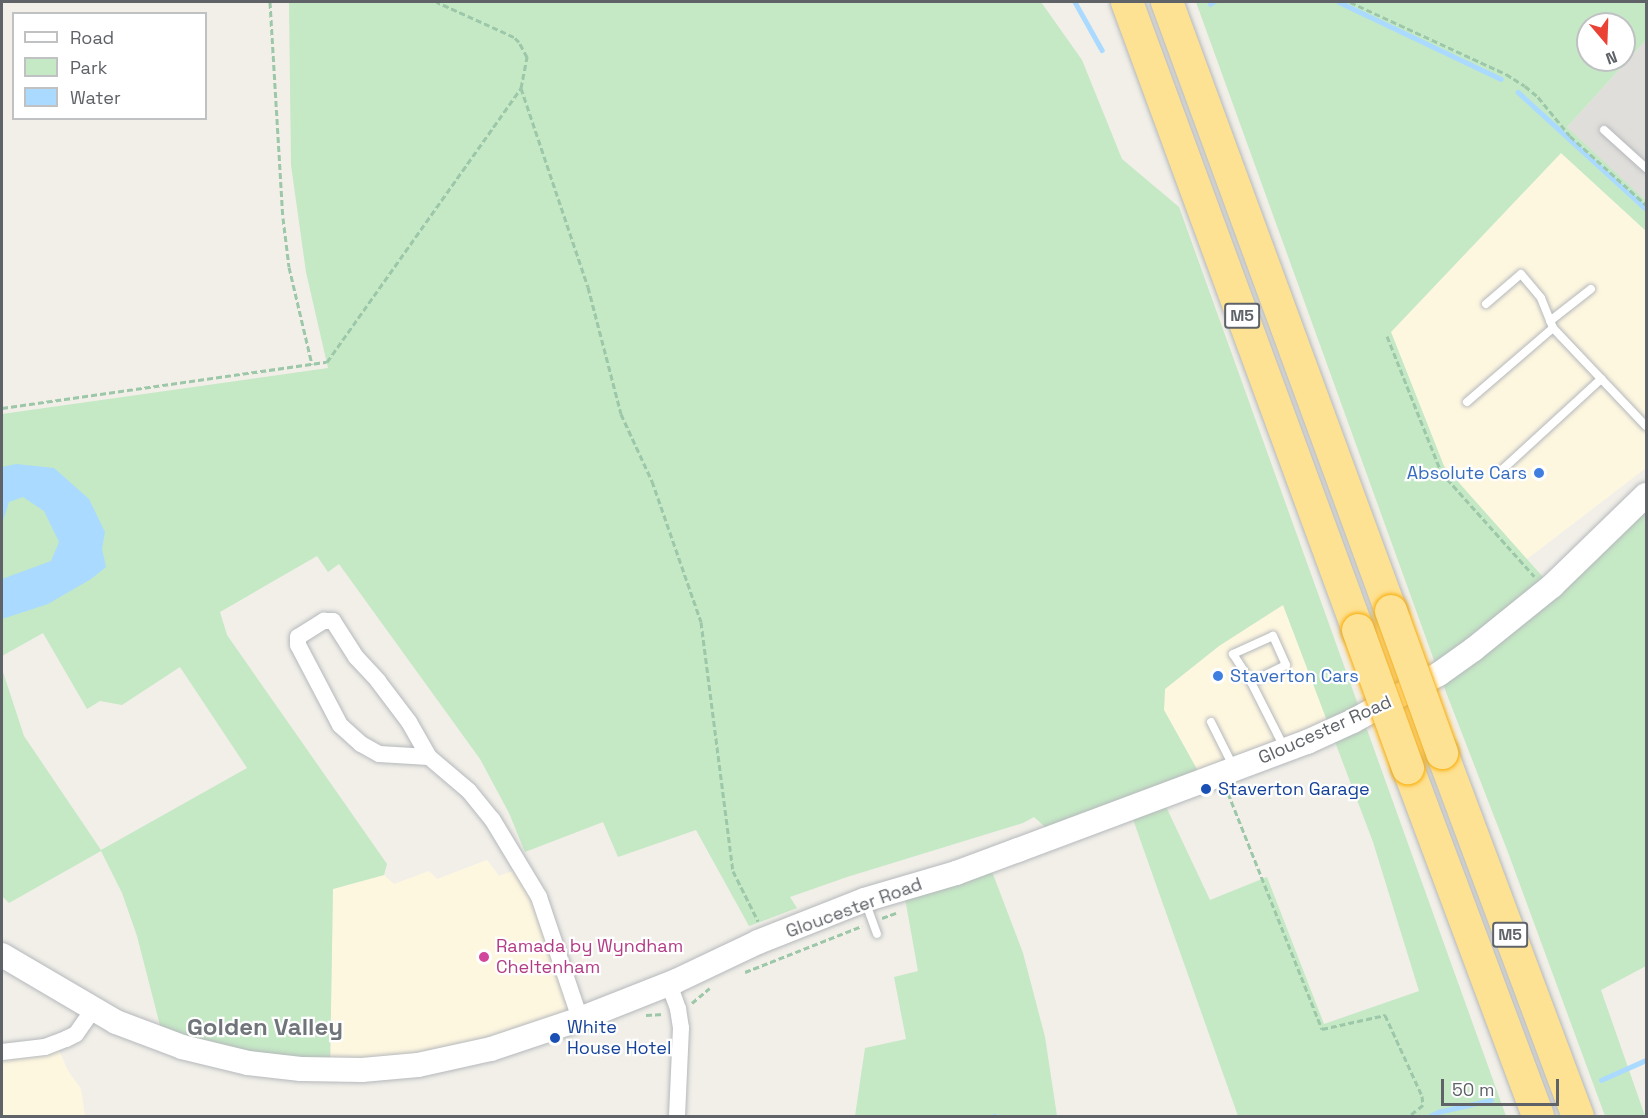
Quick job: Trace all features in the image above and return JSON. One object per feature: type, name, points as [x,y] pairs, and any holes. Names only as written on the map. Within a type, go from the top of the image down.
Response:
[{"type":"highway","name":"M5","points":[[1127,2],[1538,1116]]},
{"type":"highway","name":"M5","points":[[1167,2],[1442,753],[1578,1116]]},
{"type":"main road","name":"Gloucester Road","points":[[2,955],[93,1010],[140,1032],[200,1052],[275,1067],[330,1071],[390,1068],[443,1061],[491,1049],[580,1020],[669,984],[767,939],[864,900],[956,873],[1228,772],[1353,721],[1439,674],[1547,590],[1647,495]]},
{"type":"street","points":[[429,757],[379,754],[361,744],[340,725],[298,645],[298,637],[324,621],[333,621],[356,657],[378,681],[408,722],[429,757],[469,791],[492,819],[539,897],[580,1020]]},
{"type":"street","points":[[669,984],[678,1009],[681,1028],[677,1116]]},
{"type":"street","points":[[2,1052],[35,1049],[66,1039],[76,1034],[93,1010]]},
{"type":"lane","points":[[1604,130],[1647,168]]},
{"type":"lane","points":[[1486,304],[1521,274],[1540,298],[1552,324],[1647,426]]},
{"type":"lane","points":[[1467,402],[1591,289]]},
{"type":"lane","points":[[1504,468],[1601,379]]},
{"type":"lane","points":[[1251,682],[1286,665],[1273,636],[1233,654],[1251,682],[1285,750]]},
{"type":"lane","points":[[1211,722],[1228,772]]},
{"type":"lane","points":[[864,900],[877,934]]},
{"type":"path","points":[[270,2],[283,218],[289,267],[312,364]]},
{"type":"path","points":[[2,408],[327,362],[521,88],[527,57],[519,42],[514,37],[436,2]]},
{"type":"path","points":[[1350,2],[1506,74],[1525,86],[1538,97],[1570,136],[1647,205]]},
{"type":"path","points":[[521,88],[588,287],[621,414],[652,481],[701,622],[733,871],[767,939]]},
{"type":"path","points":[[1387,336],[1441,472],[1547,590]]},
{"type":"path","points":[[1228,772],[1322,1029],[1385,1016],[1422,1096],[1423,1105],[1409,1116]]},
{"type":"shaded area","points":[[1646,40],[1646,201],[1644,202],[1567,127],[1617,72],[1636,72],[1636,51]]},
{"type":"shaded area","points":[[1561,153],[1646,231],[1646,468],[1527,559],[1444,466],[1391,332]]},
{"type":"shaded area","points":[[1283,605],[1332,731],[1203,780],[1164,710],[1165,689],[1219,646]]},
{"type":"shaded area","points":[[487,860],[499,876],[521,868],[580,1019],[491,1049],[330,1071],[333,889],[384,875],[394,884],[429,871],[437,879]]},
{"type":"shaded area","points":[[56,1043],[68,1071],[81,1089],[85,1116],[2,1116],[2,1052]]},
{"type":"green space","points":[[289,2],[1041,2],[1082,60],[1122,159],[1179,207],[1506,1116],[1440,1116],[1437,1112],[1430,1116],[1238,1116],[1129,808],[1055,836],[1034,817],[1023,823],[847,877],[790,897],[797,908],[749,926],[696,830],[618,857],[603,822],[525,852],[509,813],[480,759],[339,564],[328,572],[317,556],[220,612],[227,635],[387,864],[384,875],[333,889],[330,1071],[164,1041],[137,936],[122,893],[101,851],[9,903],[2,896],[2,669],[24,736],[101,850],[247,768],[180,667],[122,705],[100,701],[87,709],[43,633],[2,656],[2,414],[328,368],[306,272],[291,165]],"holes":[[[1283,605],[1373,842],[1419,991],[1324,1024],[1267,877],[1210,900],[1161,796],[1203,780],[1164,710],[1165,689],[1219,646]]]},
{"type":"green space","points":[[1196,2],[1646,2],[1646,40],[1636,51],[1636,12],[1576,12],[1576,72],[1617,72],[1567,127],[1646,201],[1646,231],[1561,153],[1391,332],[1444,466],[1551,586],[1646,495],[1646,966],[1601,990],[1645,1116],[1605,1116],[1509,855],[1439,674]]},
{"type":"green space","points":[[988,861],[1023,953],[1045,1037],[1057,1116],[855,1116],[865,1048],[906,1039],[894,977],[918,971],[903,887]]},
{"type":"water","points":[[16,464],[54,468],[89,499],[105,532],[102,549],[106,567],[91,579],[48,604],[2,619],[2,579],[51,561],[59,542],[44,511],[23,497],[9,502],[2,524],[2,467]]},
{"type":"waterway","points":[[1075,2],[1102,50]]},
{"type":"waterway","points":[[1339,2],[1501,79]]},
{"type":"waterway","points":[[1518,92],[1646,209]]},
{"type":"waterway","points":[[1601,1080],[1646,1060]]},
{"type":"waterway","points":[[1430,1116],[1438,1112],[1491,1100]]},
{"type":"place","name":"Absolute Cars","points":[[1539,473]]},
{"type":"place","name":"Staverton Cars","points":[[1218,676]]},
{"type":"place","name":"Staverton Garage","points":[[1206,789]]},
{"type":"place","name":"Ramada by Wyndham Cheltenham","points":[[484,957]]},
{"type":"place","name":"White House Hotel","points":[[555,1038]]},
{"type":"district","name":"Golden Valley","points":[[265,1027]]}]
